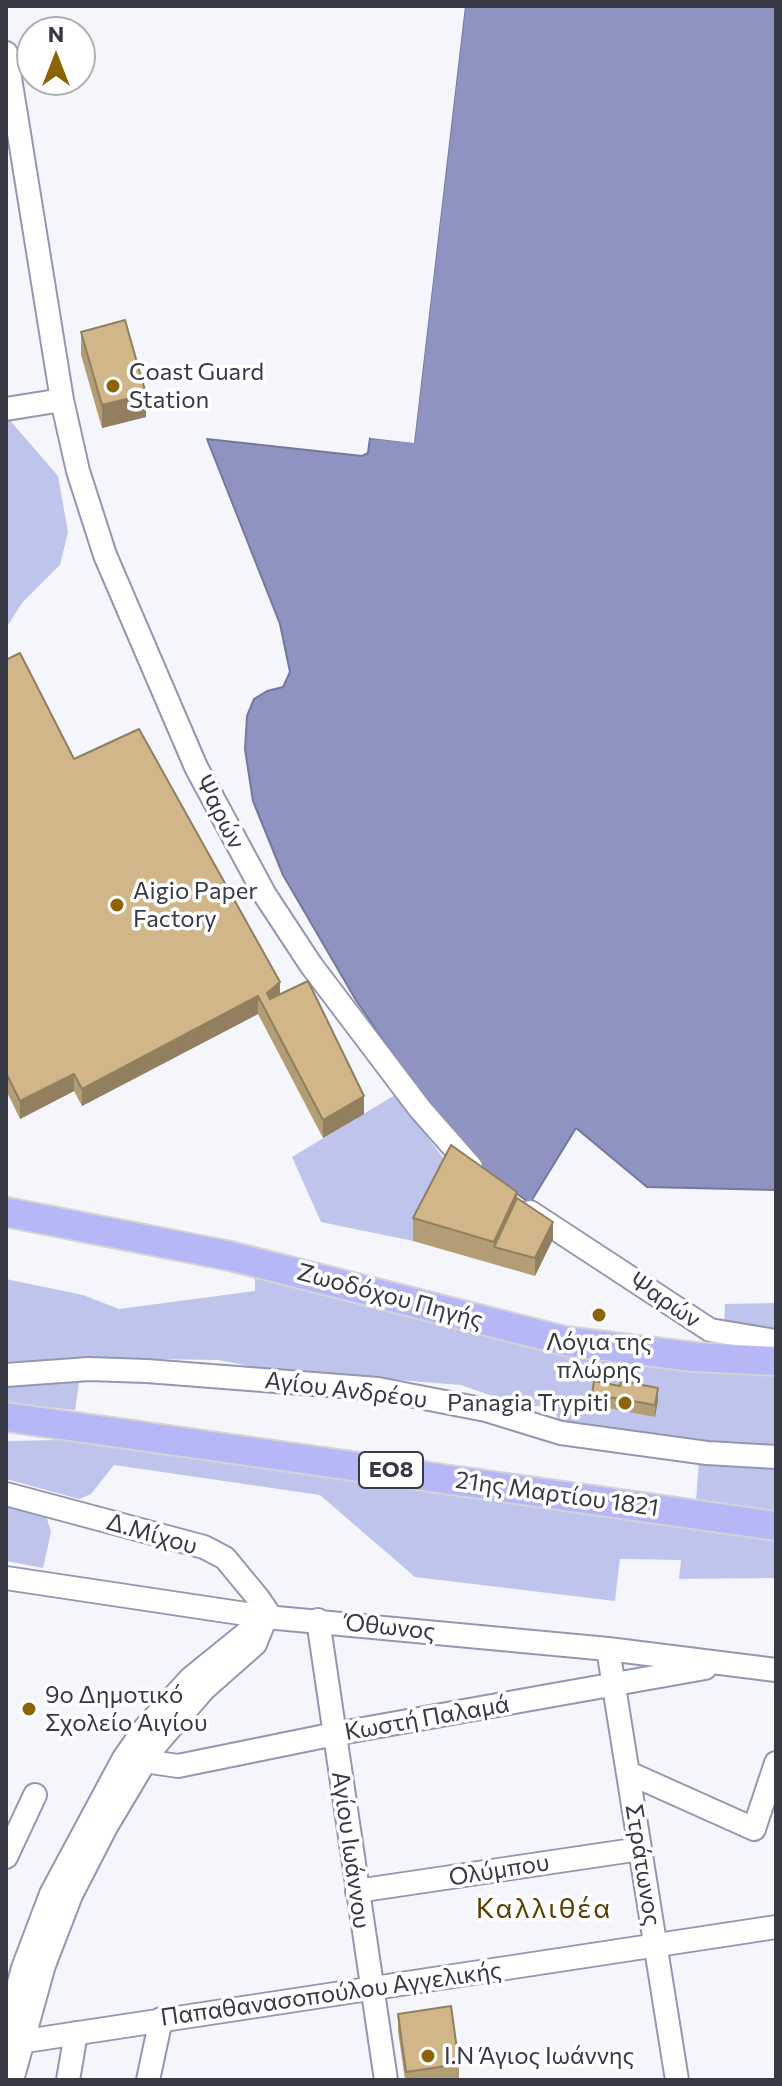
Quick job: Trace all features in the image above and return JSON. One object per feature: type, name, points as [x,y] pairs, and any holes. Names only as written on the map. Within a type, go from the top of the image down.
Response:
[{"type":"main road","name":"Ζωοδόχου Πηγής","points":[[6,1212],[230,1256],[565,1341],[694,1357],[776,1361]]},
{"type":"main road","name":"21ης Μαρτίου 1821","points":[[6,1417],[776,1526]]},
{"type":"street","name":"Ψαρών","points":[[6,53],[62,400],[78,471],[105,555],[196,767],[247,865],[311,965],[420,1109],[485,1181]]},
{"type":"street","points":[[6,409],[62,400]]},
{"type":"street","name":"Ψαρών","points":[[506,1197],[710,1330],[776,1341]]},
{"type":"street","name":"Αγίου Ανδρέου","points":[[6,1375],[55,1370],[147,1371],[378,1389],[486,1410],[561,1433],[707,1453],[776,1457]]},
{"type":"street","name":"Δ.Μίχου","points":[[6,1494],[204,1547],[225,1558],[258,1598],[267,1611],[266,1617]]},
{"type":"street","name":"Όθωνος","points":[[6,1578],[266,1617],[608,1649],[776,1670]]},
{"type":"street","points":[[12,2080],[15,1966],[51,1894],[134,1760],[255,1644],[266,1617]]},
{"type":"street","name":"Αγίου Ιωάννου","points":[[318,1620],[386,2080]]},
{"type":"street","name":"Στράτωνος","points":[[608,1649],[677,2080]]},
{"type":"street","name":"Κωστή Παλαμά","points":[[134,1760],[178,1766],[335,1734],[730,1664]]},
{"type":"street","points":[[11,2039],[36,1986],[71,1895],[134,1760]]},
{"type":"street","points":[[629,1773],[754,1829],[776,1763]]},
{"type":"street","points":[[6,1857],[35,1795]]},
{"type":"street","name":"Ολύμπου","points":[[357,1891],[640,1849]]},
{"type":"street","name":"Παπαθανασοπούλου Αγγελικής","points":[[11,2039],[76,2033],[776,1927]]},
{"type":"street","points":[[148,2080],[161,2019]]},
{"type":"street","points":[[68,2080],[76,2033]]},
{"type":"shaded area","points":[[465,6],[776,6],[776,1190],[647,1187],[576,1128],[530,1203],[498,1181],[476,1162],[421,1094],[357,1002],[283,875],[253,801],[245,749],[247,716],[254,699],[267,691],[283,687],[290,672],[280,624],[207,439],[362,456],[368,453],[370,438],[414,442]]},
{"type":"shaded area","points":[[7,417],[58,476],[68,532],[60,565],[22,603],[6,628]]},
{"type":"shaded area","points":[[395,1095],[451,1168],[413,1241],[321,1222],[292,1157]]},
{"type":"shaded area","points":[[255,1271],[776,1369],[776,1517],[696,1501],[700,1446],[559,1425],[554,1406],[521,1406],[461,1385],[270,1370],[218,1360],[85,1358],[6,1362],[6,1279],[83,1295],[119,1309],[255,1291]]},
{"type":"shaded area","points":[[776,1303],[776,1331],[724,1324],[725,1304]]},
{"type":"shaded area","points":[[80,1375],[75,1410],[6,1403],[6,1379]]},
{"type":"shaded area","points":[[61,1440],[342,1475],[776,1538],[776,1578],[679,1579],[681,1560],[620,1559],[615,1601],[415,1577],[320,1495],[114,1465],[91,1494],[79,1499],[6,1479],[6,1441]]},
{"type":"shaded area","points":[[6,1501],[45,1512],[51,1532],[43,1568],[6,1561]]},
{"type":"pier","points":[[461,6],[465,6],[414,443],[370,438],[370,434],[411,438]]},
{"type":"building","name":"Coast Guard Station","points":[[125,320],[146,394],[102,405],[81,332]]},
{"type":"building","name":"Aigio Paper Factory","points":[[20,653],[74,759],[139,729],[280,982],[267,993],[270,999],[308,981],[364,1096],[323,1120],[258,996],[82,1089],[74,1074],[20,1101],[6,1073],[6,660]]},
{"type":"building","points":[[451,1145],[517,1192],[494,1242],[413,1218]]},
{"type":"building","points":[[517,1198],[553,1222],[535,1258],[494,1247]]},
{"type":"building","points":[[594,1381],[620,1386],[621,1381],[658,1388],[655,1405],[592,1394]]},
{"type":"building","name":"Ι.Ν Άγιος Ιωάννης","points":[[451,2006],[459,2064],[406,2072],[398,2014]]},
{"type":"place","name":"Coast Guard Station","points":[[113,386]]},
{"type":"place","name":"Aigio Paper Factory","points":[[117,905]]},
{"type":"place","name":"Λόγια της πλώρης","points":[[599,1315]]},
{"type":"place","name":"Panagia Trypiti","points":[[625,1403]]},
{"type":"place","name":"9ο Δημοτικό Σχολείο Αιγίου","points":[[29,1709]]},
{"type":"place","name":"Ι.Ν Άγιος Ιωάννης","points":[[428,2056]]},
{"type":"district","name":"Καλλιθέα","points":[[544,1909]]}]
